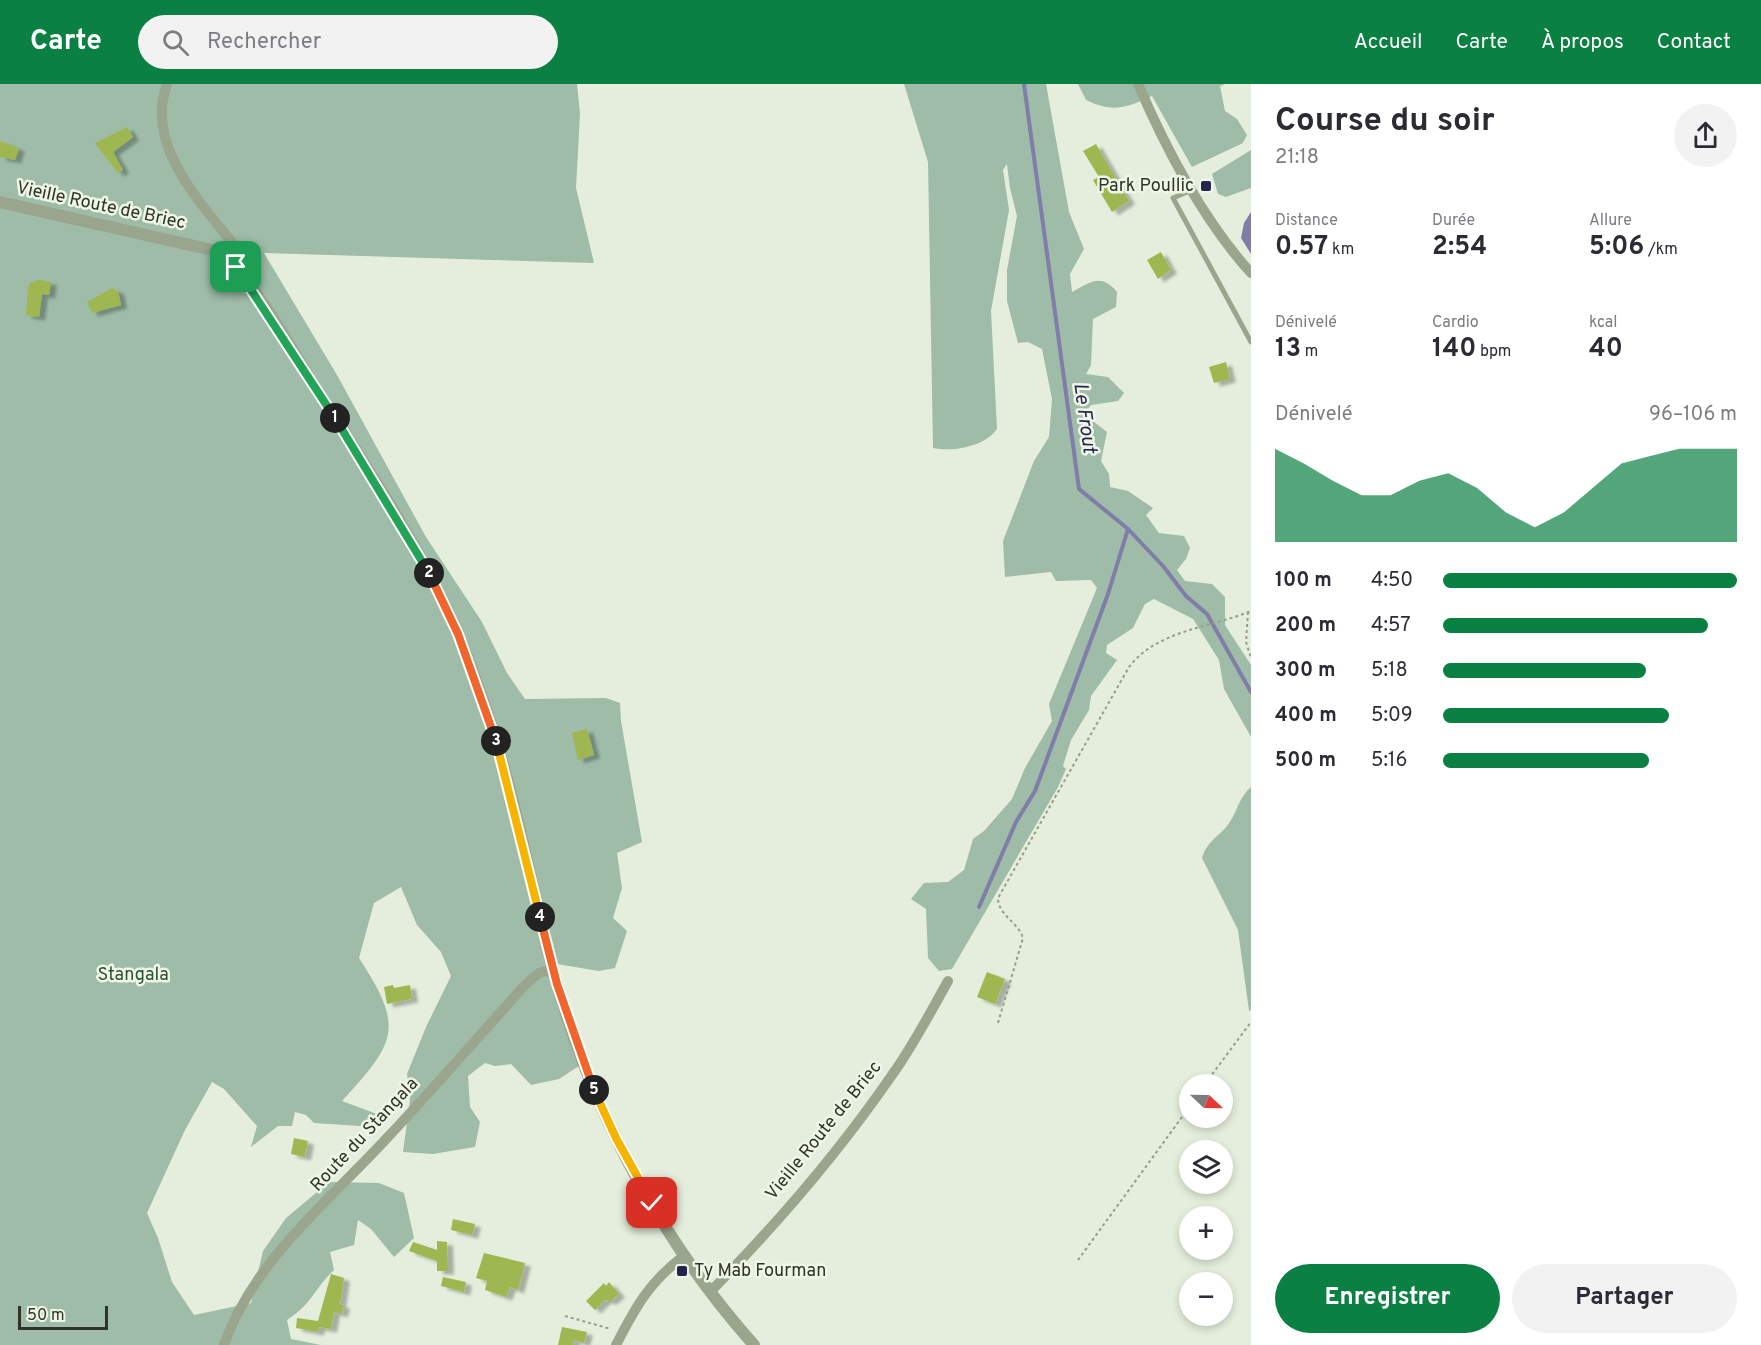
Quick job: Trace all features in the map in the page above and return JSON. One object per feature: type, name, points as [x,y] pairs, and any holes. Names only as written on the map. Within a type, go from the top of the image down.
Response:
[{"type":"street","points":[[1138,84],[1193,189],[1227,243],[1251,273]]},
{"type":"street","points":[[164,86],[163,123],[171,155],[215,222],[243,256],[242,264],[236,267]]},
{"type":"street","name":"Vieille Route de Briec","points":[[0,202],[208,248],[224,255],[236,267],[344,433],[424,564],[450,617],[495,735],[553,969],[588,1077],[607,1120],[646,1193],[685,1255],[754,1345]]},
{"type":"street","name":"Route du Stangala","points":[[224,1345],[253,1290],[297,1232],[388,1137],[525,985],[539,973],[553,969]]},
{"type":"street","name":"Vieille Route de Briec","points":[[711,1291],[812,1179],[867,1110],[894,1073],[948,981]]},
{"type":"street","points":[[616,1345],[646,1290],[662,1273],[685,1255]]},
{"type":"lane","points":[[1193,189],[1173,198],[1251,342]]},
{"type":"path","points":[[998,1023],[1023,945],[1023,938],[1016,923],[1000,909],[998,898],[1138,655],[1156,642],[1250,611],[1246,642],[1251,658]]},
{"type":"path","points":[[1212,1074],[1251,1022]]},
{"type":"path","points":[[1078,1260],[1179,1122]]},
{"type":"path","points":[[565,1316],[623,1332]]},
{"type":"green space","name":"Stangala","points":[[0,84],[577,84],[580,114],[576,188],[594,263],[264,253],[337,375],[426,537],[482,622],[507,673],[525,699],[606,698],[620,703],[621,721],[642,842],[617,853],[622,888],[613,918],[627,931],[615,968],[599,971],[545,962],[579,1066],[559,1079],[531,1085],[511,1064],[495,1066],[485,1063],[468,1076],[470,1107],[480,1122],[475,1147],[433,1154],[403,1152],[410,1100],[407,1074],[426,1027],[451,976],[441,952],[417,925],[401,887],[374,903],[359,958],[383,1002],[388,1018],[388,1034],[374,1064],[342,1101],[377,1114],[375,1127],[314,1123],[306,1115],[295,1112],[292,1126],[278,1126],[251,1147],[257,1126],[224,1089],[212,1082],[185,1130],[147,1213],[158,1238],[172,1282],[194,1315],[251,1303],[263,1251],[286,1218],[329,1182],[379,1183],[404,1193],[414,1238],[394,1257],[371,1229],[358,1220],[354,1245],[330,1252],[334,1270],[308,1302],[287,1320],[291,1339],[321,1345],[0,1345]]},
{"type":"green space","points":[[904,84],[1046,84],[1069,212],[1084,249],[1070,274],[1072,292],[1090,283],[1101,281],[1117,292],[1116,307],[1093,319],[1091,365],[1086,374],[1108,377],[1124,393],[1118,401],[1091,405],[1084,414],[1107,432],[1101,461],[1109,474],[1110,487],[1128,491],[1153,508],[1146,515],[1159,533],[1184,536],[1190,548],[1186,559],[1177,570],[1185,581],[1212,584],[1225,597],[1225,625],[1251,665],[1251,737],[1224,689],[1219,660],[1193,619],[1154,599],[1145,604],[1133,628],[1107,645],[1106,653],[1117,660],[1091,696],[1089,710],[1071,740],[1063,766],[1066,769],[1058,787],[952,969],[939,971],[928,958],[926,909],[911,899],[924,883],[948,882],[964,870],[973,839],[984,831],[1012,799],[1025,768],[1052,721],[1049,704],[1097,588],[1091,580],[1056,581],[1051,572],[1005,577],[1003,541],[1034,461],[1049,437],[1052,399],[1042,349],[1028,342],[1018,343],[1007,301],[1007,270],[1017,216],[1007,164],[1003,170],[1009,210],[991,311],[997,429],[984,440],[968,447],[933,448],[928,162]]},
{"type":"green space","points":[[1078,84],[1225,84],[1220,86],[1225,111],[1237,119],[1247,135],[1243,143],[1192,167],[1152,96],[1127,106],[1104,107],[1086,100]]},
{"type":"green space","points":[[1251,150],[1251,188],[1226,197],[1218,194],[1212,174]]},
{"type":"green space","points":[[1251,787],[1251,1010],[1249,1011],[1238,930],[1202,858],[1211,841],[1227,825]]},
{"type":"water","points":[[1251,212],[1251,254],[1241,238],[1244,223]]},
{"type":"building","points":[[127,127],[133,137],[113,152],[123,170],[118,173],[95,143]]},
{"type":"building","points":[[0,141],[19,148],[15,160],[0,157]]},
{"type":"building","points":[[1096,144],[1129,201],[1112,212],[1093,180],[1099,177],[1083,151]]},
{"type":"building","points":[[1161,252],[1171,270],[1158,279],[1147,260]]},
{"type":"building","points":[[39,280],[51,282],[49,295],[42,294],[39,317],[26,315],[30,283]]},
{"type":"building","points":[[112,288],[118,291],[121,305],[92,313],[87,302]]},
{"type":"building","points":[[1226,362],[1230,379],[1214,383],[1209,367]]},
{"type":"building","points":[[587,729],[594,755],[578,760],[572,733]]},
{"type":"building","points":[[987,972],[1005,979],[995,1004],[977,997]]},
{"type":"building","points":[[393,985],[394,988],[410,985],[412,999],[387,1004],[384,987]]},
{"type":"building","points":[[294,1138],[308,1141],[305,1157],[291,1154]]},
{"type":"building","points":[[453,1219],[475,1224],[472,1235],[451,1230]]},
{"type":"building","points":[[437,1241],[447,1242],[448,1271],[437,1271],[437,1261],[409,1251],[413,1242],[437,1250]]},
{"type":"building","points":[[484,1253],[525,1263],[518,1290],[510,1287],[506,1297],[485,1290],[487,1281],[476,1278]]},
{"type":"building","points":[[331,1274],[344,1278],[340,1304],[344,1305],[342,1314],[334,1312],[331,1329],[319,1327],[318,1332],[296,1328],[297,1318],[318,1321]]},
{"type":"building","points":[[443,1277],[466,1282],[464,1292],[441,1286]]},
{"type":"building","points":[[609,1282],[619,1294],[611,1301],[605,1300],[595,1310],[586,1301],[604,1283],[606,1286]]},
{"type":"building","points":[[562,1327],[587,1332],[584,1343],[574,1340],[573,1345],[558,1345]]},
{"type":"waterway","name":"Le Frout","points":[[1024,84],[1079,489],[1128,529],[1163,566],[1186,596],[1207,614],[1251,692]]},
{"type":"waterway","points":[[979,907],[1016,822],[1035,791],[1108,594],[1128,529]]},
{"type":"place","name":"Park Poullic","points":[[1206,186]]},
{"type":"place","name":"Ty Mab Fourman","points":[[682,1271]]},
{"type":"route","points":[[236,267],[295,355],[424,564],[458,634],[492,726],[513,800],[557,984],[571,1028],[588,1077],[607,1120],[652,1203]]}]
